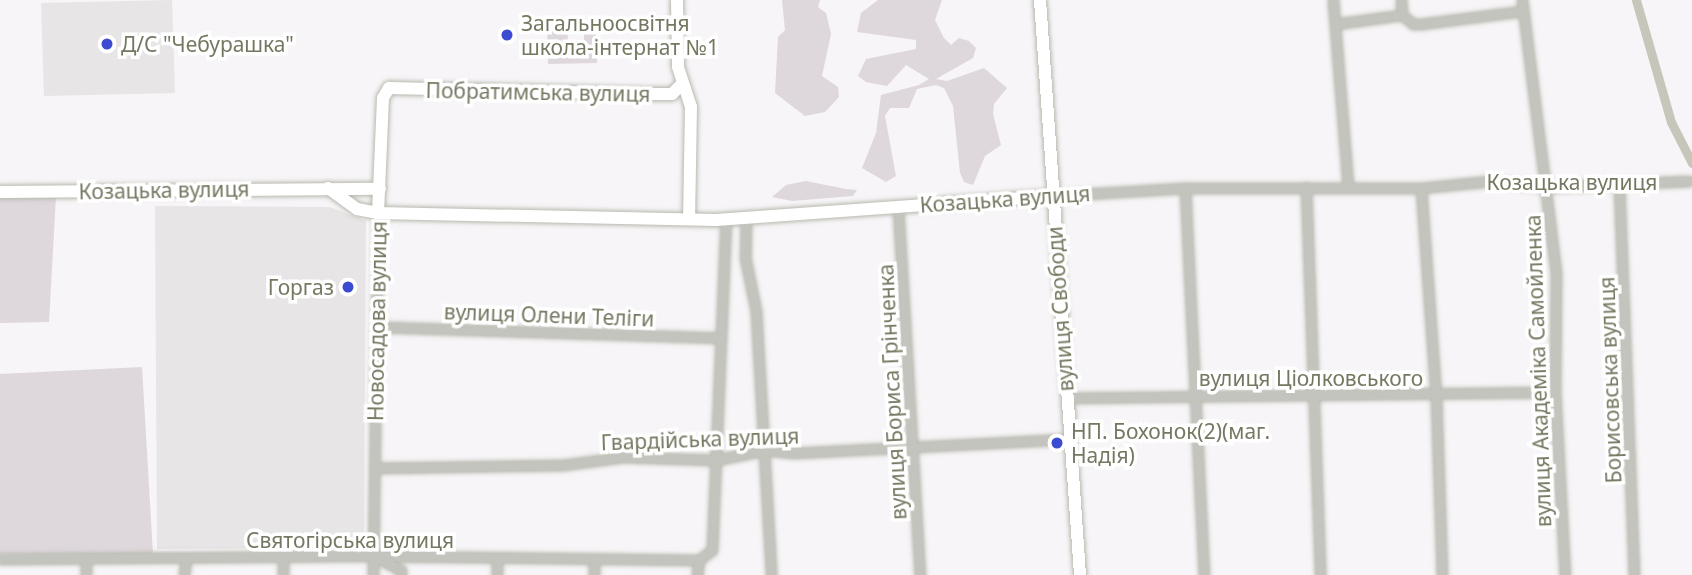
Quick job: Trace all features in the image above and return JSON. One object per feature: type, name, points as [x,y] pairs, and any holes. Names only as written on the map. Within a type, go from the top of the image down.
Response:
[{"type":"street","points":[[677,0],[678,67],[691,107],[689,219]]},
{"type":"street","name":"вулиця Свободи","points":[[1040,0],[1051,196],[1080,575]]},
{"type":"street","points":[[1333,0],[1348,187]]},
{"type":"street","points":[[1401,0],[1402,15],[1413,24],[1524,10]]},
{"type":"street","name":"вулиця Академіка Самойленка","points":[[1522,0],[1540,163],[1547,187],[1556,273],[1555,392],[1565,575]]},
{"type":"street","points":[[1335,24],[1402,15]]},
{"type":"street","name":"Побратимська вулиця","points":[[389,88],[672,94],[682,83]]},
{"type":"street","name":"Новосадова вулиця","points":[[373,575],[378,213],[383,98],[389,88]]},
{"type":"street","name":"Козацька вулиця","points":[[328,188],[357,209],[378,213],[726,219],[1185,188],[1421,188],[1491,180],[1547,187],[1689,181]]},
{"type":"street","name":"Борисовська вулиця","points":[[1619,184],[1634,575]]},
{"type":"street","points":[[1306,187],[1311,393],[1320,575]]},
{"type":"street","name":"Козацька вулиця","points":[[0,192],[380,188]]},
{"type":"street","points":[[1185,188],[1204,575]]},
{"type":"street","points":[[1421,188],[1436,395],[1442,575]]},
{"type":"street","name":"вулиця Бориса Грінченка","points":[[898,207],[920,575]]},
{"type":"street","points":[[746,218],[745,257],[756,311],[771,575]]},
{"type":"street","points":[[697,575],[699,560],[712,550],[726,219]]},
{"type":"street","name":"вулиця Олени Теліги","points":[[377,327],[721,338]]},
{"type":"street","name":"вулиця Ціолковського","points":[[1066,398],[1555,392]]},
{"type":"street","name":"Гвардійська вулиця","points":[[375,468],[563,465],[624,457],[716,460],[765,450],[794,453],[1069,439]]},
{"type":"street","points":[[373,556],[401,570],[401,575]]},
{"type":"street","name":"Святогірська вулиця","points":[[0,559],[373,556],[699,560]]},
{"type":"street","points":[[283,557],[283,575]]},
{"type":"street","points":[[86,558],[86,575]]},
{"type":"street","points":[[184,575],[186,558]]},
{"type":"street","points":[[497,558],[497,575]]},
{"type":"street","points":[[594,560],[594,575]]},
{"type":"shaded area","points":[[172,0],[175,93],[44,96],[41,3]]},
{"type":"shaded area","points":[[782,0],[820,0],[818,7],[826,13],[831,34],[822,76],[838,87],[839,97],[825,112],[805,116],[775,93],[778,37],[785,30]]},
{"type":"shaded area","points":[[878,0],[942,0],[935,20],[944,38],[951,45],[959,38],[969,41],[976,48],[973,58],[936,79],[947,81],[984,68],[1007,88],[994,104],[993,114],[1001,145],[985,156],[973,185],[964,182],[960,173],[953,106],[944,88],[936,85],[917,89],[909,108],[890,108],[885,116],[896,176],[886,182],[862,168],[876,133],[881,95],[919,85],[929,79],[906,65],[887,86],[866,82],[858,76],[866,59],[916,49],[916,40],[857,32],[861,13]]},
{"type":"shaded area","points":[[567,22],[568,43],[584,43],[584,22],[596,22],[597,63],[548,64],[547,23]]},
{"type":"shaded area","points":[[806,181],[857,190],[853,196],[792,201],[772,197],[786,185]]},
{"type":"shaded area","points":[[56,196],[49,322],[0,323],[0,197]]},
{"type":"shaded area","points":[[155,206],[330,207],[366,221],[364,548],[157,549]]},
{"type":"shaded area","points":[[142,367],[153,554],[0,554],[0,374]]},
{"type":"waterway","points":[[1636,0],[1671,122],[1692,163]]},
{"type":"place","name":"Загальноосвітня школа-інтернат №1","points":[[507,35]]},
{"type":"place","name":"Д/С \"Чебурашка\"","points":[[107,44]]},
{"type":"place","name":"Горгаз","points":[[348,287]]},
{"type":"place","name":"НП. Бохонок(2)(маг. Надія)","points":[[1057,443]]}]
